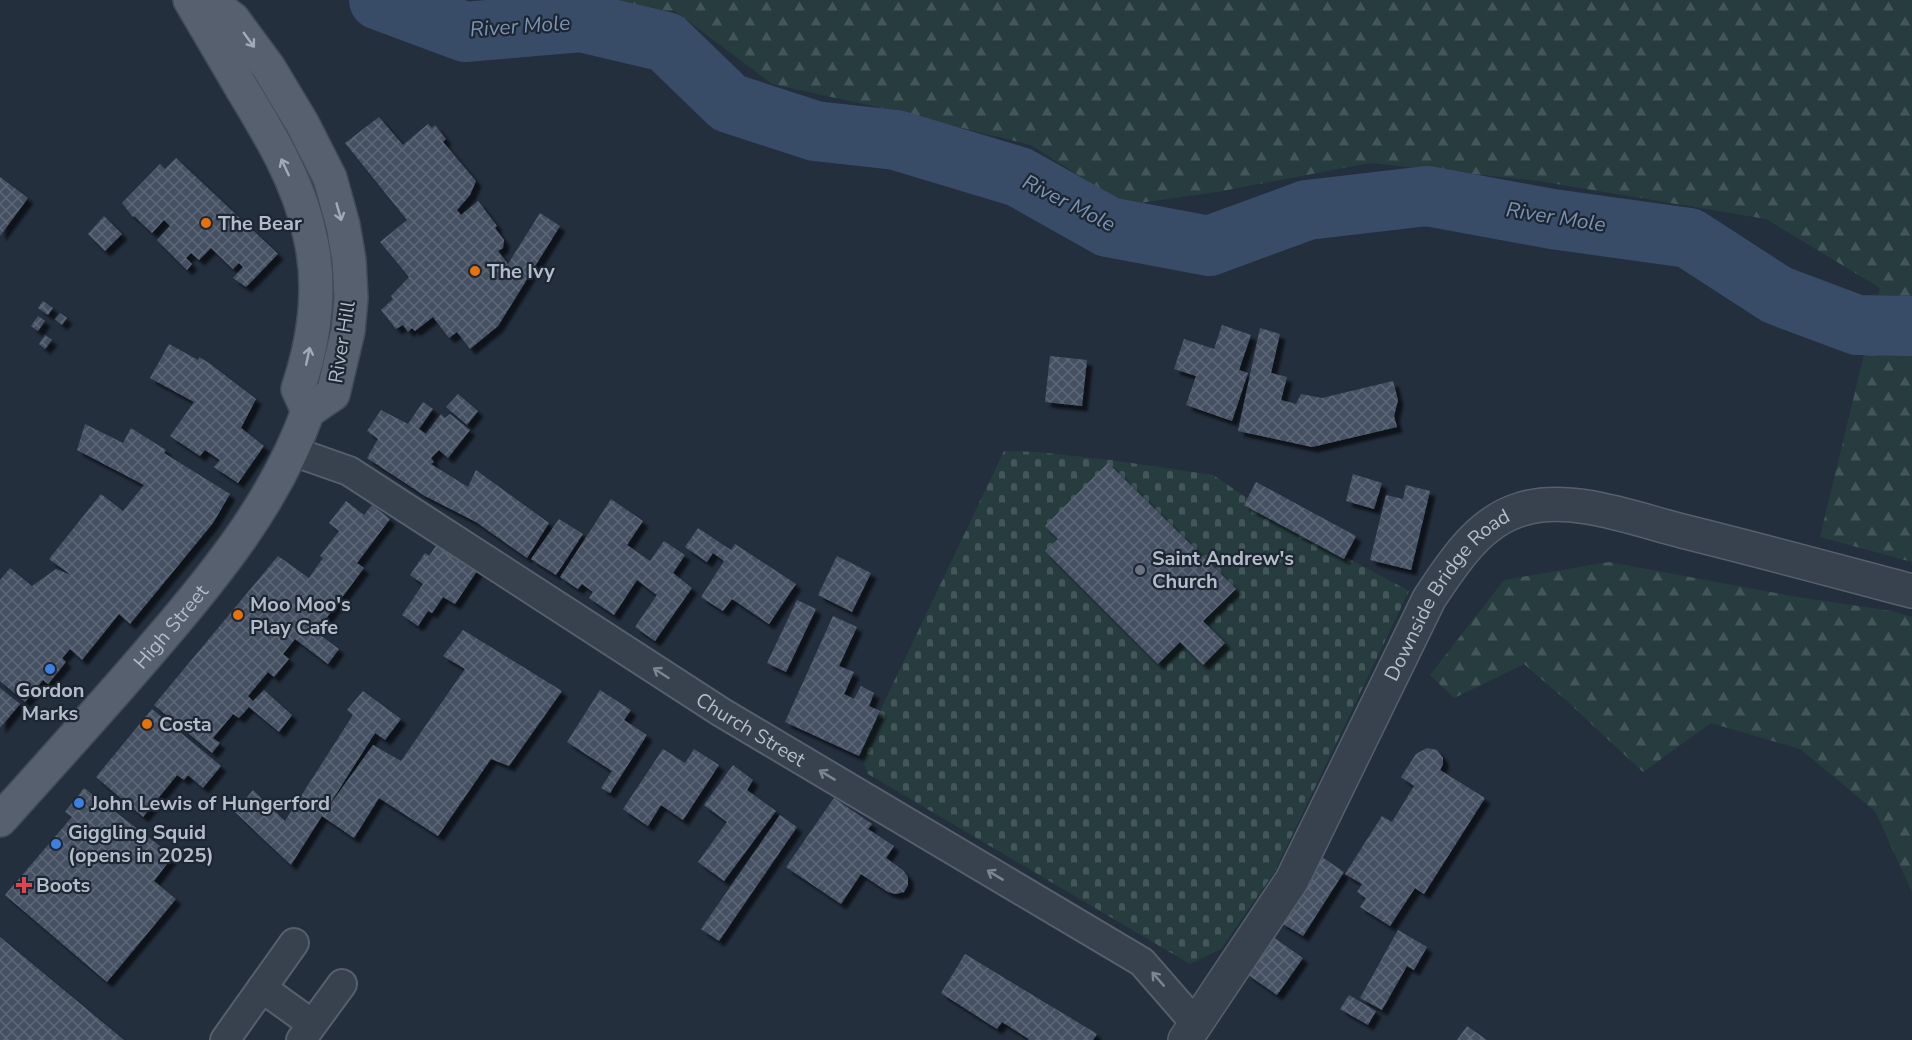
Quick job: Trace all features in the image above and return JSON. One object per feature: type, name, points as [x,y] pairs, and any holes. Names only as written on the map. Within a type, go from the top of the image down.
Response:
[{"type":"main road","name":"River Hill","points":[[190,0],[283,163],[299,198],[308,226],[315,264],[315,296],[308,358],[298,389],[308,411],[333,393],[348,331],[351,298],[349,260],[343,225],[330,178],[302,123],[269,68],[233,19],[208,0]]},
{"type":"main road","name":"High Street","points":[[0,820],[117,690],[218,570],[256,518],[278,480],[308,411]]},
{"type":"street","name":"Church Street","points":[[292,451],[349,471],[721,712],[1142,962],[1191,1032]]},
{"type":"street","name":"Downside Bridge Road","points":[[1191,1032],[1292,880],[1429,599],[1467,548],[1483,531],[1500,518],[1521,509],[1540,505],[1568,505],[1598,510],[1912,591]]},
{"type":"street","points":[[225,1040],[294,943]]},
{"type":"street","points":[[262,988],[307,1032],[342,984]]},
{"type":"green space","points":[[471,0],[1912,0],[1912,562],[1820,537],[1880,288],[1766,219],[1539,181],[1370,163],[1217,192],[1125,205],[1031,145],[886,109],[772,84],[675,11]]},
{"type":"green space","points":[[1004,451],[1111,460],[1213,475],[1250,500],[1248,504],[1409,591],[1274,873],[1221,949],[1190,964],[868,774],[860,753]]},
{"type":"green space","points":[[1609,562],[1792,596],[1892,611],[1912,617],[1912,892],[1875,811],[1800,749],[1711,723],[1643,772],[1524,664],[1454,698],[1430,675],[1504,580]]},
{"type":"building","points":[[379,117],[403,145],[428,124],[432,128],[435,125],[446,139],[443,142],[476,181],[470,195],[457,210],[461,215],[478,201],[497,226],[495,228],[504,240],[503,248],[498,251],[508,264],[540,213],[560,226],[498,326],[470,349],[457,332],[449,338],[433,317],[415,331],[412,328],[408,332],[403,325],[396,329],[381,310],[393,299],[391,296],[409,277],[380,242],[407,220],[345,143]]},
{"type":"building","name":"The Bear","points":[[176,158],[278,254],[246,287],[233,278],[243,267],[239,263],[233,269],[211,248],[199,260],[191,253],[186,258],[192,264],[187,270],[157,240],[170,226],[164,220],[152,233],[133,217],[122,203],[160,164],[165,169]]},
{"type":"building","points":[[0,177],[28,198],[0,236]]},
{"type":"building","points":[[104,216],[122,234],[105,251],[88,234]]},
{"type":"building","points":[[43,301],[53,308],[48,315],[38,308]]},
{"type":"building","points":[[60,313],[67,318],[62,325],[55,319]]},
{"type":"building","points":[[38,316],[45,321],[38,331],[31,326]]},
{"type":"building","points":[[1222,325],[1251,335],[1239,370],[1248,373],[1232,421],[1186,405],[1196,376],[1174,369],[1184,339],[1214,349]]},
{"type":"building","points":[[1260,328],[1280,334],[1271,373],[1287,377],[1281,400],[1296,404],[1301,394],[1322,398],[1393,381],[1398,400],[1394,416],[1397,427],[1312,447],[1238,431]]},
{"type":"building","points":[[45,335],[52,340],[45,349],[39,344]]},
{"type":"building","points":[[169,344],[198,360],[199,357],[209,363],[256,399],[241,428],[264,446],[238,483],[214,467],[220,460],[205,450],[200,456],[170,436],[194,402],[150,378]]},
{"type":"building","points":[[1050,356],[1087,360],[1082,406],[1045,402]]},
{"type":"building","points":[[458,394],[478,411],[467,425],[446,407]]},
{"type":"building","points":[[423,402],[433,409],[419,429],[426,434],[441,414],[445,418],[450,414],[470,430],[448,458],[439,450],[431,458],[434,462],[431,464],[468,487],[476,470],[549,523],[527,558],[476,522],[425,496],[367,458],[378,439],[367,431],[381,410],[408,424]]},
{"type":"building","points":[[85,424],[123,443],[131,428],[166,450],[164,453],[230,494],[213,523],[130,624],[119,614],[82,660],[70,649],[62,658],[66,662],[48,684],[43,680],[25,702],[0,681],[0,580],[10,568],[32,586],[56,569],[71,575],[49,559],[101,494],[123,511],[144,485],[77,450]]},
{"type":"building","name":"Saint Andrew's Church","points":[[1108,463],[1236,589],[1203,621],[1225,643],[1203,665],[1180,642],[1158,664],[1045,551],[1058,539],[1045,526]]},
{"type":"building","points":[[1353,474],[1382,483],[1374,509],[1346,501]]},
{"type":"building","points":[[1256,482],[1356,536],[1344,559],[1244,505]]},
{"type":"building","points":[[1406,485],[1430,491],[1411,570],[1370,560],[1386,495],[1403,499]]},
{"type":"building","points":[[611,499],[643,521],[627,545],[650,561],[664,541],[685,555],[673,573],[692,588],[655,641],[635,627],[657,595],[637,580],[614,615],[589,598],[593,592],[582,584],[578,589],[560,577]]},
{"type":"building","points":[[346,501],[364,515],[372,505],[390,519],[357,563],[364,568],[316,632],[339,649],[328,664],[295,639],[283,654],[289,659],[274,677],[268,672],[248,696],[253,701],[264,690],[292,715],[279,732],[249,707],[239,718],[233,714],[213,738],[220,743],[212,753],[154,705],[278,556],[309,578],[323,558],[320,556],[339,531],[329,523]]},
{"type":"building","points":[[559,519],[583,534],[556,575],[531,559]]},
{"type":"building","points":[[698,528],[731,550],[735,544],[796,584],[769,624],[732,599],[723,611],[701,597],[724,561],[713,553],[707,562],[685,547]]},
{"type":"building","points":[[440,540],[479,568],[455,604],[443,597],[432,613],[428,611],[418,626],[402,615],[423,584],[410,575],[425,553],[429,556]]},
{"type":"building","points":[[837,556],[871,573],[852,612],[818,595]]},
{"type":"building","points":[[797,600],[816,609],[786,672],[767,663]]},
{"type":"building","points":[[833,616],[857,627],[839,666],[854,672],[844,694],[854,699],[861,686],[874,693],[869,706],[880,711],[859,756],[785,722]]},
{"type":"building","points":[[463,630],[562,691],[509,766],[491,759],[438,836],[379,798],[354,838],[322,816],[291,865],[235,812],[253,790],[285,821],[353,715],[347,710],[363,691],[401,719],[385,740],[375,733],[324,813],[373,745],[401,761],[465,669],[443,656]]},
{"type":"building","points":[[0,688],[20,704],[0,728]]},
{"type":"building","points":[[600,690],[631,710],[624,720],[647,735],[610,793],[601,788],[612,771],[567,742]]},
{"type":"building","points":[[152,709],[221,766],[203,788],[188,775],[184,780],[177,775],[143,817],[96,777]]},
{"type":"building","points":[[1427,748],[1437,750],[1443,758],[1440,770],[1485,798],[1424,894],[1415,888],[1390,926],[1360,907],[1366,898],[1357,892],[1362,884],[1345,874],[1382,816],[1392,822],[1414,786],[1401,777],[1416,754]]},
{"type":"building","points":[[663,749],[685,763],[694,749],[719,765],[683,820],[661,805],[648,826],[623,809]]},
{"type":"building","points":[[733,765],[753,780],[747,790],[776,811],[724,881],[698,862],[727,822],[704,805]]},
{"type":"building","points":[[84,788],[173,856],[154,881],[176,899],[107,982],[5,895],[72,817],[65,812]]},
{"type":"building","points":[[834,798],[872,824],[868,829],[894,846],[886,858],[903,870],[908,877],[908,885],[904,892],[896,894],[888,892],[861,874],[841,904],[786,867]]},
{"type":"building","points":[[780,815],[797,827],[719,941],[701,929]]},
{"type":"building","points":[[1322,857],[1344,872],[1303,936],[1280,922]]},
{"type":"building","points":[[1398,930],[1427,947],[1414,970],[1407,966],[1382,1010],[1360,998]]},
{"type":"building","points":[[0,937],[124,1040],[0,1040]]},
{"type":"building","points":[[1273,937],[1303,958],[1277,995],[1247,974]]},
{"type":"building","points":[[965,954],[1097,1034],[1093,1040],[1028,1040],[1002,1022],[997,1029],[941,993]]},
{"type":"building","points":[[1349,995],[1376,1011],[1368,1025],[1340,1009]]},
{"type":"building","points":[[1467,1026],[1487,1040],[1457,1040]]},
{"type":"waterway","name":"River Mole","points":[[379,0],[465,32],[581,22],[666,42],[729,103],[815,131],[896,140],[1019,177],[1108,227],[1209,246],[1307,210],[1427,196],[1552,219],[1689,238],[1777,295],[1857,325],[1912,326]]},
{"type":"place","name":"The Bear","points":[[206,223]]},
{"type":"place","name":"The Ivy","points":[[475,271]]},
{"type":"place","name":"Saint Andrew's Church","points":[[1140,570]]},
{"type":"place","name":"Moo Moo's Play Cafe","points":[[238,615]]},
{"type":"place","name":"Gordon Marks","points":[[50,669]]},
{"type":"place","name":"Costa","points":[[147,724]]},
{"type":"place","name":"John Lewis of Hungerford","points":[[79,803]]},
{"type":"place","name":"Giggling Squid (opens in 2025)","points":[[56,844]]},
{"type":"place","name":"Boots","points":[[24,885]]}]
